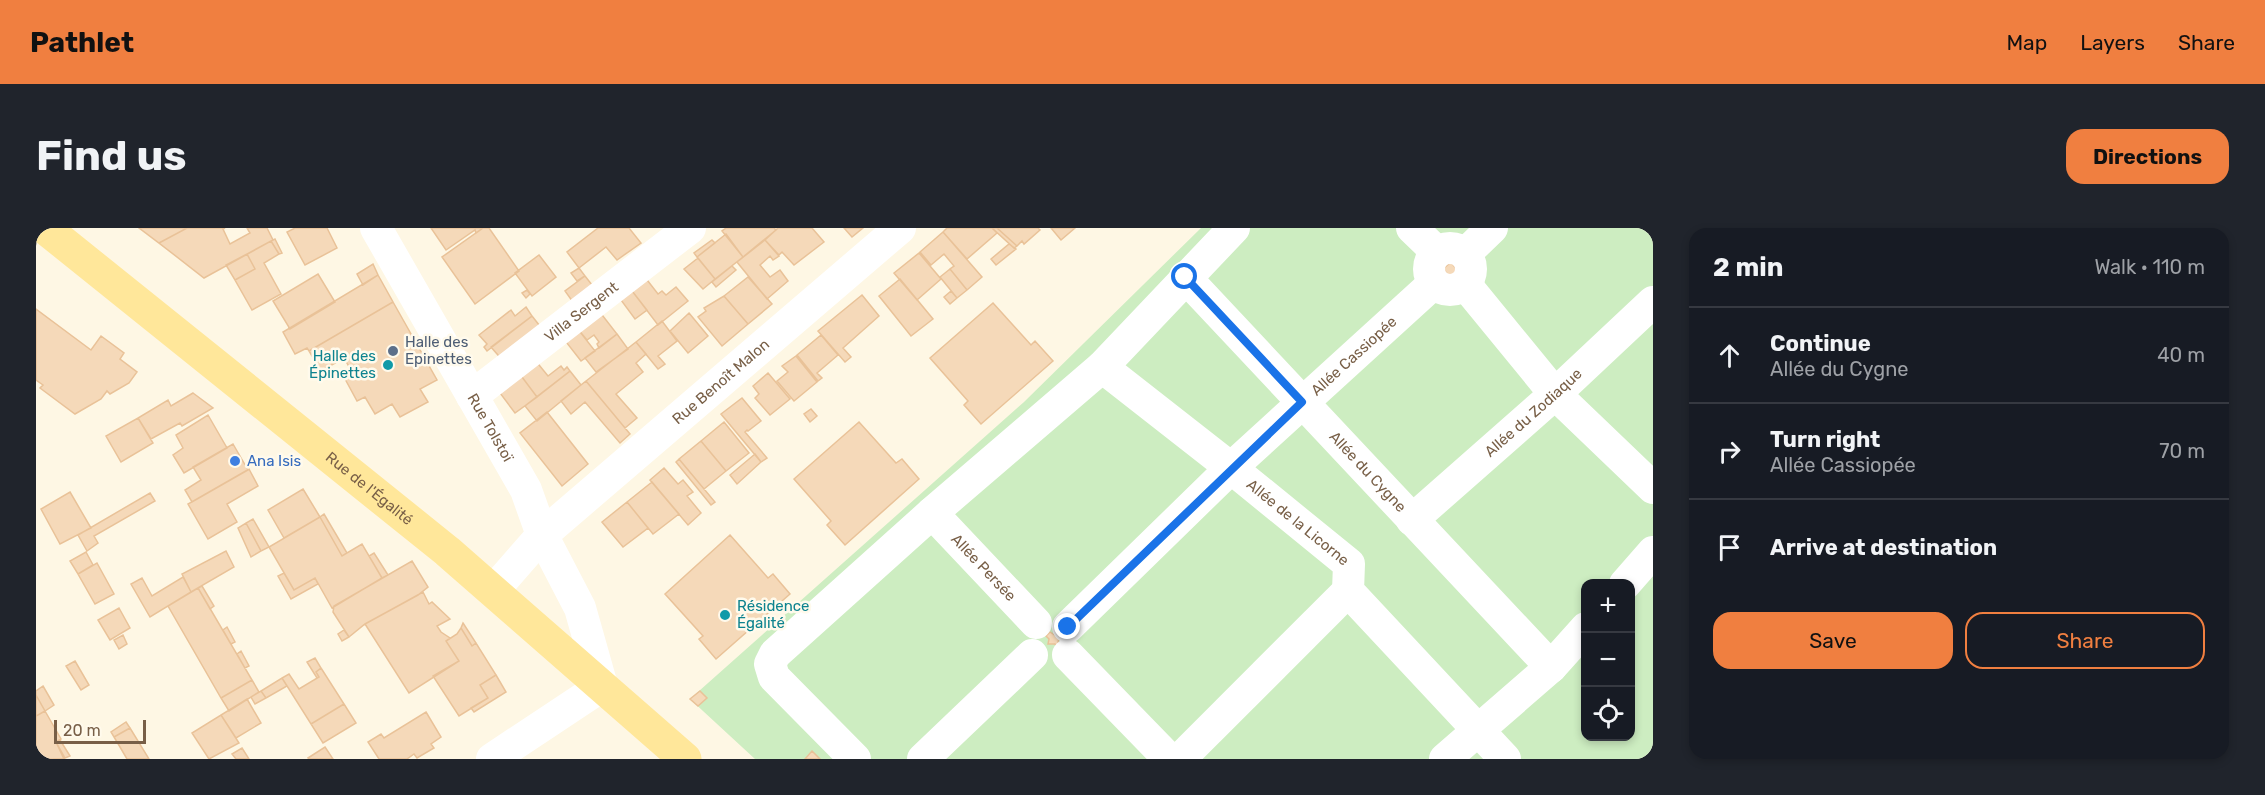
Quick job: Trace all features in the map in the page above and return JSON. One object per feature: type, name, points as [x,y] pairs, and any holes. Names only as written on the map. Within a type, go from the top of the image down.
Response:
[{"type":"main road","name":"Rue de l'Égalité","points":[[45,228],[447,551],[685,759]]},
{"type":"street","name":"Rue Tolstoï","points":[[376,228],[526,490],[542,535],[580,608],[602,686]]},
{"type":"street","name":"Villa Sergent","points":[[472,396],[690,228]]},
{"type":"street","name":"Rue Benoît Malon","points":[[493,591],[542,535],[900,228]]},
{"type":"street","points":[[855,759],[774,677],[770,664],[775,654],[932,513],[1102,367],[1234,228]]},
{"type":"street","points":[[1412,228],[1445,263],[1471,265],[1466,284],[1555,394],[1653,488]]},
{"type":"street","name":"Allée Cassiopée","points":[[1068,641],[1231,468],[1445,263],[1492,228]]},
{"type":"street","name":"Allée du Cygne","points":[[1185,277],[1551,667]]},
{"type":"street","name":"Allée du Zodiaque","points":[[1412,520],[1555,394],[1653,302]]},
{"type":"street","name":"Allée de la Licorne","points":[[1102,367],[1349,564],[1348,591],[1505,759]]},
{"type":"street","name":"Allée Persée","points":[[932,513],[1036,622]]},
{"type":"street","points":[[1629,579],[1653,552]]},
{"type":"street","points":[[1180,759],[1348,591]]},
{"type":"street","points":[[1068,641],[1057,662],[1050,663],[1032,655],[1027,641],[1028,634],[1036,622],[1050,618],[1063,622],[1068,641],[1169,759]]},
{"type":"street","points":[[1445,759],[1551,667],[1582,633]]},
{"type":"street","points":[[923,759],[1032,655]]},
{"type":"street","points":[[492,759],[602,686]]},
{"type":"green space","points":[[1201,228],[1653,228],[1653,759],[755,759],[690,699],[1024,402]]},
{"type":"building","points":[[139,228],[187,228],[159,243]]},
{"type":"building","points":[[187,228],[225,228],[223,229],[230,244],[250,233],[247,228],[267,228],[273,240],[204,278],[159,243]]},
{"type":"building","points":[[295,228],[327,228],[337,248],[305,265],[287,232]]},
{"type":"building","points":[[431,228],[483,228],[476,233],[475,230],[446,250]]},
{"type":"building","points":[[483,228],[489,228],[519,271],[475,304],[442,257]]},
{"type":"building","points":[[598,228],[629,228],[641,243],[617,260],[606,247],[579,268],[567,252]]},
{"type":"building","points":[[726,228],[774,228],[776,230],[743,257],[722,231]]},
{"type":"building","points":[[778,228],[812,228],[824,242],[794,265],[782,252],[779,255],[765,240]]},
{"type":"building","points":[[844,228],[863,228],[852,237]]},
{"type":"building","points":[[947,228],[992,228],[997,233],[967,259],[943,232]]},
{"type":"building","points":[[992,228],[997,228],[1017,246],[1014,248]]},
{"type":"building","points":[[997,228],[1038,228],[1040,230],[1024,244],[1022,241],[1017,246]]},
{"type":"building","points":[[1051,228],[1075,228],[1061,240]]},
{"type":"building","points":[[943,232],[982,277],[967,290],[950,269],[954,266],[944,254],[931,265],[920,252]]},
{"type":"building","points":[[726,234],[743,257],[715,279],[697,257]]},
{"type":"building","points":[[275,239],[282,253],[279,254],[271,241]]},
{"type":"building","points":[[712,240],[715,243],[697,257],[694,253]]},
{"type":"building","points":[[765,240],[779,256],[773,260],[770,256],[760,265],[770,277],[780,270],[788,281],[767,299],[737,262]]},
{"type":"building","points":[[271,241],[279,254],[264,263],[281,294],[252,310],[235,280],[255,269],[247,254]]},
{"type":"building","points":[[1009,244],[1016,249],[996,265],[991,259]]},
{"type":"building","points":[[919,253],[941,279],[917,300],[894,273]]},
{"type":"building","points":[[247,254],[255,269],[235,280],[226,265]]},
{"type":"building","points":[[539,255],[556,277],[532,296],[515,273]]},
{"type":"building","points":[[698,258],[715,279],[703,289],[684,269]]},
{"type":"building","points":[[1451,262],[1457,270],[1450,277],[1443,269]]},
{"type":"building","points":[[373,264],[378,275],[363,285],[357,274]]},
{"type":"building","points":[[732,266],[736,270],[716,287],[712,282]]},
{"type":"building","points":[[579,268],[585,276],[577,281],[571,273]]},
{"type":"building","points":[[950,269],[967,290],[957,298],[940,277]]},
{"type":"building","points":[[318,274],[335,302],[290,329],[273,301]]},
{"type":"building","points":[[378,275],[393,302],[309,351],[307,348],[295,354],[283,332]]},
{"type":"building","points":[[585,276],[596,290],[575,305],[565,291]]},
{"type":"building","points":[[644,276],[658,294],[662,291],[666,295],[676,287],[688,301],[658,325],[629,287]]},
{"type":"building","points":[[748,277],[772,304],[748,324],[724,296]]},
{"type":"building","points":[[900,279],[933,319],[911,336],[879,296]]},
{"type":"building","points":[[629,287],[647,310],[635,319],[618,296]]},
{"type":"building","points":[[527,290],[530,294],[526,298],[522,293]]},
{"type":"building","points":[[951,291],[957,298],[950,304],[944,297]]},
{"type":"building","points":[[862,295],[879,316],[843,348],[851,357],[845,362],[818,331]]},
{"type":"building","points":[[724,296],[748,324],[722,346],[698,317],[706,311],[704,308]]},
{"type":"building","name":"Halle des Épinettes","points":[[393,302],[437,380],[420,389],[428,402],[400,417],[392,404],[375,414],[365,397],[357,401],[344,377],[352,372],[344,358],[321,371],[309,351]]},
{"type":"building","points":[[993,303],[1031,345],[1035,341],[1053,361],[981,424],[964,405],[968,401],[930,358]]},
{"type":"building","points":[[526,307],[532,316],[487,351],[484,347],[487,344],[479,335],[511,310],[515,316]]},
{"type":"building","points":[[36,309],[91,350],[101,336],[124,353],[120,359],[137,372],[129,383],[110,394],[107,391],[101,399],[75,414],[40,388],[43,385],[36,380]]},
{"type":"building","points":[[599,311],[617,334],[599,348],[597,344],[599,342],[594,335],[587,340],[577,328]]},
{"type":"building","points":[[689,313],[708,336],[688,353],[670,331]]},
{"type":"building","points":[[532,316],[543,330],[504,362],[491,347]]},
{"type":"building","points":[[662,321],[677,341],[658,356],[665,364],[658,369],[636,342]]},
{"type":"building","points":[[577,328],[595,351],[581,361],[563,338]]},
{"type":"building","points":[[617,334],[628,349],[596,372],[585,358]]},
{"type":"building","points":[[821,335],[838,355],[817,373],[822,378],[818,381],[797,355]]},
{"type":"building","points":[[636,342],[646,354],[636,363],[643,372],[616,394],[637,418],[625,428],[586,381]]},
{"type":"building","points":[[796,356],[817,382],[794,401],[777,381],[788,372],[782,366]]},
{"type":"building","points":[[535,360],[548,376],[561,366],[564,370],[567,367],[570,371],[537,397],[519,373]]},
{"type":"building","points":[[570,371],[581,385],[537,421],[525,406]]},
{"type":"building","points":[[519,373],[537,397],[515,413],[497,389]]},
{"type":"building","points":[[768,373],[790,399],[770,415],[755,398],[759,394],[753,386]]},
{"type":"building","points":[[586,381],[630,434],[620,443],[585,402],[571,414],[561,401]]},
{"type":"building","points":[[193,393],[213,408],[182,426],[180,423],[151,439],[138,418],[168,400],[171,406]]},
{"type":"building","points":[[742,398],[761,421],[745,432],[767,458],[761,462],[721,414]]},
{"type":"building","points":[[811,409],[817,416],[810,422],[804,414]]},
{"type":"building","points":[[547,412],[588,464],[562,486],[520,433]]},
{"type":"building","points":[[208,415],[227,448],[184,473],[173,455],[183,448],[176,435]]},
{"type":"building","points":[[138,418],[153,443],[121,462],[106,436]]},
{"type":"building","points":[[724,422],[749,453],[726,471],[701,441]]},
{"type":"building","points":[[859,422],[896,463],[902,459],[919,479],[845,545],[827,525],[831,521],[794,479]]},
{"type":"building","points":[[701,441],[726,471],[704,489],[679,459]]},
{"type":"building","points":[[233,444],[248,470],[192,502],[185,490],[201,480],[193,467]]},
{"type":"building","points":[[755,454],[761,462],[737,484],[730,475]]},
{"type":"building","points":[[679,459],[715,502],[711,505],[676,462]]},
{"type":"building","points":[[664,468],[678,484],[683,480],[693,492],[687,496],[701,513],[688,525],[650,480]]},
{"type":"building","points":[[249,469],[258,486],[227,504],[237,522],[208,539],[188,504]]},
{"type":"building","points":[[652,482],[679,514],[653,534],[627,502]]},
{"type":"building","points":[[303,489],[320,517],[284,538],[268,510]]},
{"type":"building","points":[[70,492],[91,528],[60,544],[41,509]]},
{"type":"building","points":[[150,493],[155,501],[94,536],[98,543],[87,551],[78,535]]},
{"type":"building","points":[[627,502],[648,528],[623,547],[602,522]]},
{"type":"building","points":[[324,514],[347,553],[342,556],[320,517]]},
{"type":"building","points":[[320,517],[342,556],[362,544],[382,578],[332,608],[315,578],[294,590],[269,547]]},
{"type":"building","points":[[253,519],[269,547],[261,551],[246,523]]},
{"type":"building","points":[[246,523],[261,551],[251,557],[238,528]]},
{"type":"building","name":"Résidence Égalité","points":[[730,535],[768,578],[773,574],[790,594],[716,659],[699,639],[703,636],[665,594]]},
{"type":"building","points":[[226,551],[234,567],[191,592],[182,574]]},
{"type":"building","points":[[86,552],[93,565],[78,574],[70,561]]},
{"type":"building","points":[[374,553],[388,575],[382,578],[369,556]]},
{"type":"building","points":[[412,561],[428,587],[418,595],[365,624],[349,637],[333,612],[334,606]]},
{"type":"building","points":[[97,563],[114,594],[95,604],[78,574]]},
{"type":"building","points":[[284,573],[294,590],[315,578],[318,584],[291,599],[278,576]]},
{"type":"building","points":[[183,577],[191,592],[150,617],[131,584],[142,578],[152,596]]},
{"type":"building","points":[[202,586],[214,606],[210,609],[198,588]]},
{"type":"building","points":[[198,588],[252,680],[221,698],[168,606]]},
{"type":"building","points":[[423,592],[429,604],[432,602],[450,619],[437,626],[450,638],[446,641],[459,661],[409,693],[365,624]]},
{"type":"building","points":[[119,608],[130,628],[110,640],[98,620]]},
{"type":"building","points":[[463,623],[476,643],[472,646],[461,628]]},
{"type":"building","points":[[227,627],[235,642],[231,644],[223,630]]},
{"type":"building","points":[[461,628],[472,646],[476,643],[496,675],[480,685],[488,698],[459,716],[433,676],[459,661],[446,641],[457,634]]},
{"type":"building","points":[[344,630],[349,637],[342,641],[338,634]]},
{"type":"building","points":[[1050,632],[1059,638],[1058,642],[1062,646],[1058,649],[1055,644],[1048,644],[1049,639],[1046,636]]},
{"type":"building","points":[[123,635],[127,644],[119,649],[114,640]]},
{"type":"building","points":[[241,651],[249,666],[245,668],[237,654]]},
{"type":"building","points":[[315,658],[321,668],[316,672],[319,677],[317,678],[307,662]]},
{"type":"building","points":[[75,661],[89,685],[81,690],[66,666]]},
{"type":"building","points":[[321,668],[344,704],[311,724],[282,678],[289,674],[299,689],[319,677],[316,672]]},
{"type":"building","points":[[496,675],[506,692],[474,712],[471,708],[488,698],[480,685]]},
{"type":"building","points":[[282,678],[287,686],[266,698],[261,691]]},
{"type":"building","points":[[252,680],[259,692],[229,711],[221,698]]},
{"type":"building","points":[[43,686],[54,705],[45,711],[36,695],[36,691]]},
{"type":"building","points":[[261,691],[266,698],[255,704],[251,697]]},
{"type":"building","points":[[700,691],[707,698],[698,706],[690,699]]},
{"type":"building","points":[[36,695],[45,711],[36,716]]},
{"type":"building","points":[[247,699],[261,723],[236,738],[221,715]]},
{"type":"building","points":[[344,704],[356,723],[323,743],[311,724]]},
{"type":"building","points":[[45,711],[61,739],[56,742],[64,759],[36,759],[36,716]]},
{"type":"building","points":[[426,712],[441,737],[431,744],[434,748],[417,758],[414,754],[407,759],[379,759],[368,742],[381,734],[384,738]]},
{"type":"building","points":[[221,715],[239,743],[209,759],[192,733]]},
{"type":"building","points":[[126,722],[130,728],[114,737],[111,732]]},
{"type":"building","points":[[130,728],[149,759],[127,759],[114,737]]},
{"type":"building","points":[[60,740],[70,756],[65,758],[56,742]]},
{"type":"building","points":[[325,747],[333,759],[308,758]]},
{"type":"building","points":[[242,748],[249,759],[236,759],[232,754]]},
{"type":"building","points":[[812,751],[820,759],[805,759]]},
{"type":"place","name":"Halle des Epinettes","points":[[393,351]]},
{"type":"place","name":"Halle des Épinettes","points":[[388,365]]},
{"type":"place","name":"Ana Isis","points":[[235,461]]},
{"type":"place","name":"Résidence Égalité","points":[[725,615]]},
{"type":"route","points":[[1068,627],[1302,402],[1185,277]]}]
